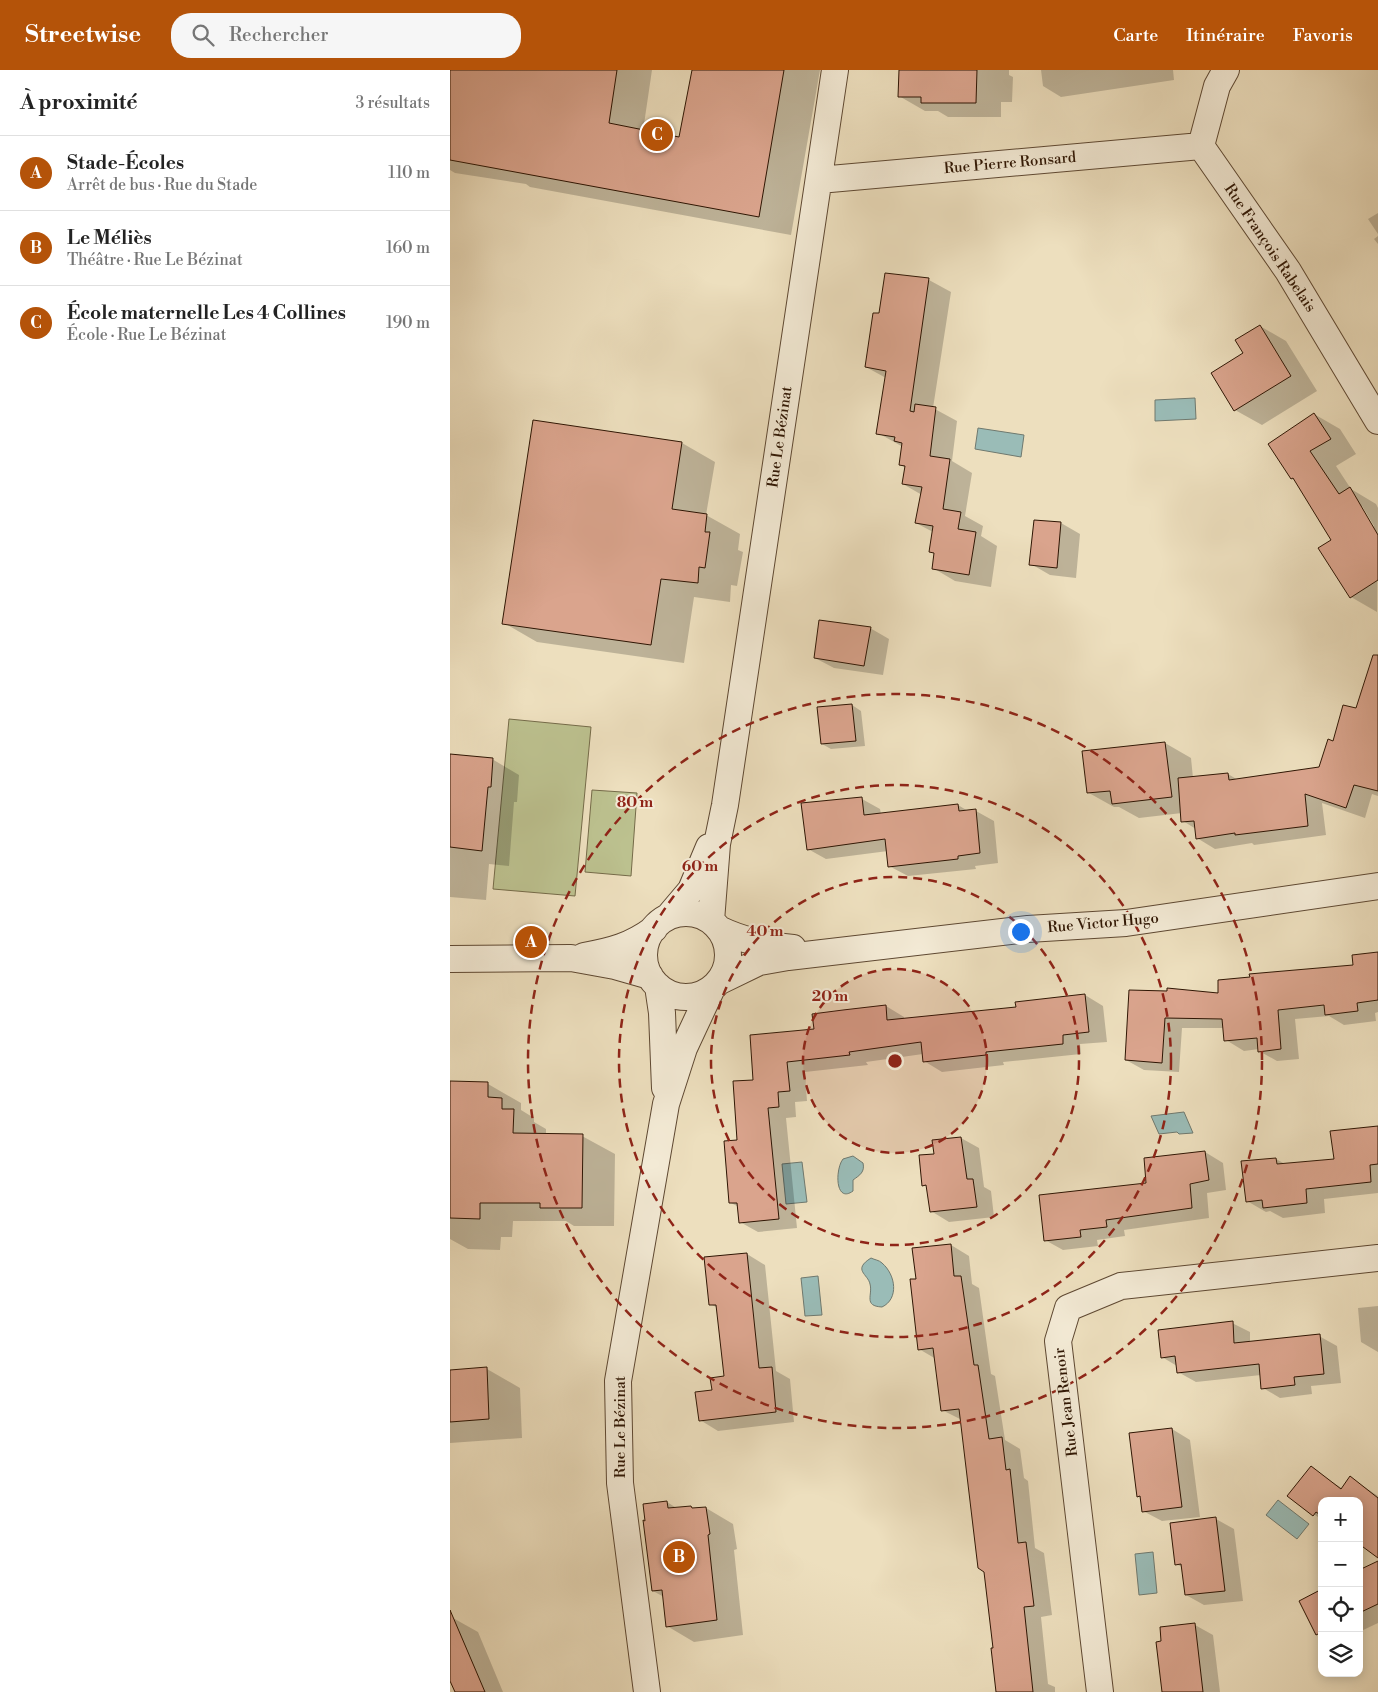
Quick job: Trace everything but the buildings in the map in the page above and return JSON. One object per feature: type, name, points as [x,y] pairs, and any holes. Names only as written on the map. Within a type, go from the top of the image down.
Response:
[{"type":"street","name":"Rue Le Bézinat","points":[[715,925],[717,844],[725,805],[835,70]]},
{"type":"street","points":[[1201,146],[1215,93],[1226,70]]},
{"type":"street","name":"Rue Pierre Ronsard","points":[[819,180],[1201,146]]},
{"type":"street","name":"Rue François Rabelais","points":[[1201,146],[1288,271],[1378,421]]},
{"type":"street","name":"Rue Le Bézinat","points":[[661,923],[691,890],[725,805]]},
{"type":"street","name":"Rue Victor Hugo","points":[[716,984],[759,962],[826,951],[1028,929],[1126,923],[1378,886]]},
{"type":"street","points":[[450,960],[571,958],[615,966],[654,981],[670,994],[683,997],[697,996],[716,984],[726,969],[728,955],[726,941],[715,925],[696,914],[682,913],[661,923],[642,938],[626,946],[571,958]]},
{"type":"street","points":[[654,981],[645,962],[645,948],[649,935],[661,923]]},
{"type":"street","name":"Rue Victor Hugo","points":[[715,925],[738,938],[758,943],[826,951]]},
{"type":"street","name":"Rue Le Bézinat","points":[[654,981],[662,1013],[666,1104]]},
{"type":"street","name":"Rue Le Bézinat","points":[[647,1692],[620,1483],[618,1381],[666,1104],[684,1048],[702,1006],[716,984]]},
{"type":"street","name":"Rue Jean Renoir","points":[[1100,1692],[1058,1342],[1068,1308],[1121,1286],[1378,1258]]},
{"type":"green space","points":[[509,719],[591,727],[575,896],[493,889]]},
{"type":"green space","points":[[592,790],[637,793],[631,876],[585,872]]},
{"type":"water","points":[[1195,398],[1196,419],[1155,421],[1155,400]]},
{"type":"water","points":[[978,428],[1024,435],[1021,457],[975,449]]},
{"type":"water","points":[[1184,1112],[1193,1133],[1159,1134],[1151,1116]]},
{"type":"water","points":[[853,1156],[863,1163],[863,1171],[853,1180],[853,1191],[847,1194],[843,1193],[838,1184],[839,1170],[843,1159]]},
{"type":"water","points":[[802,1162],[807,1202],[786,1204],[782,1164]]},
{"type":"water","points":[[871,1258],[882,1263],[887,1268],[893,1280],[894,1286],[891,1298],[882,1307],[873,1305],[871,1302],[870,1284],[862,1269],[865,1262]]},
{"type":"water","points":[[818,1276],[822,1315],[805,1316],[801,1278]]},
{"type":"water","points":[[1278,1500],[1309,1524],[1297,1539],[1266,1515]]},
{"type":"water","points":[[1153,1552],[1157,1593],[1139,1595],[1135,1554]]},
{"type":"place","name":"École maternelle Les 4 Collines","points":[[657,135]]},
{"type":"place","name":"Stade-Écoles","points":[[531,942]]},
{"type":"place","name":"Le Méliès","points":[[679,1557]]}]
